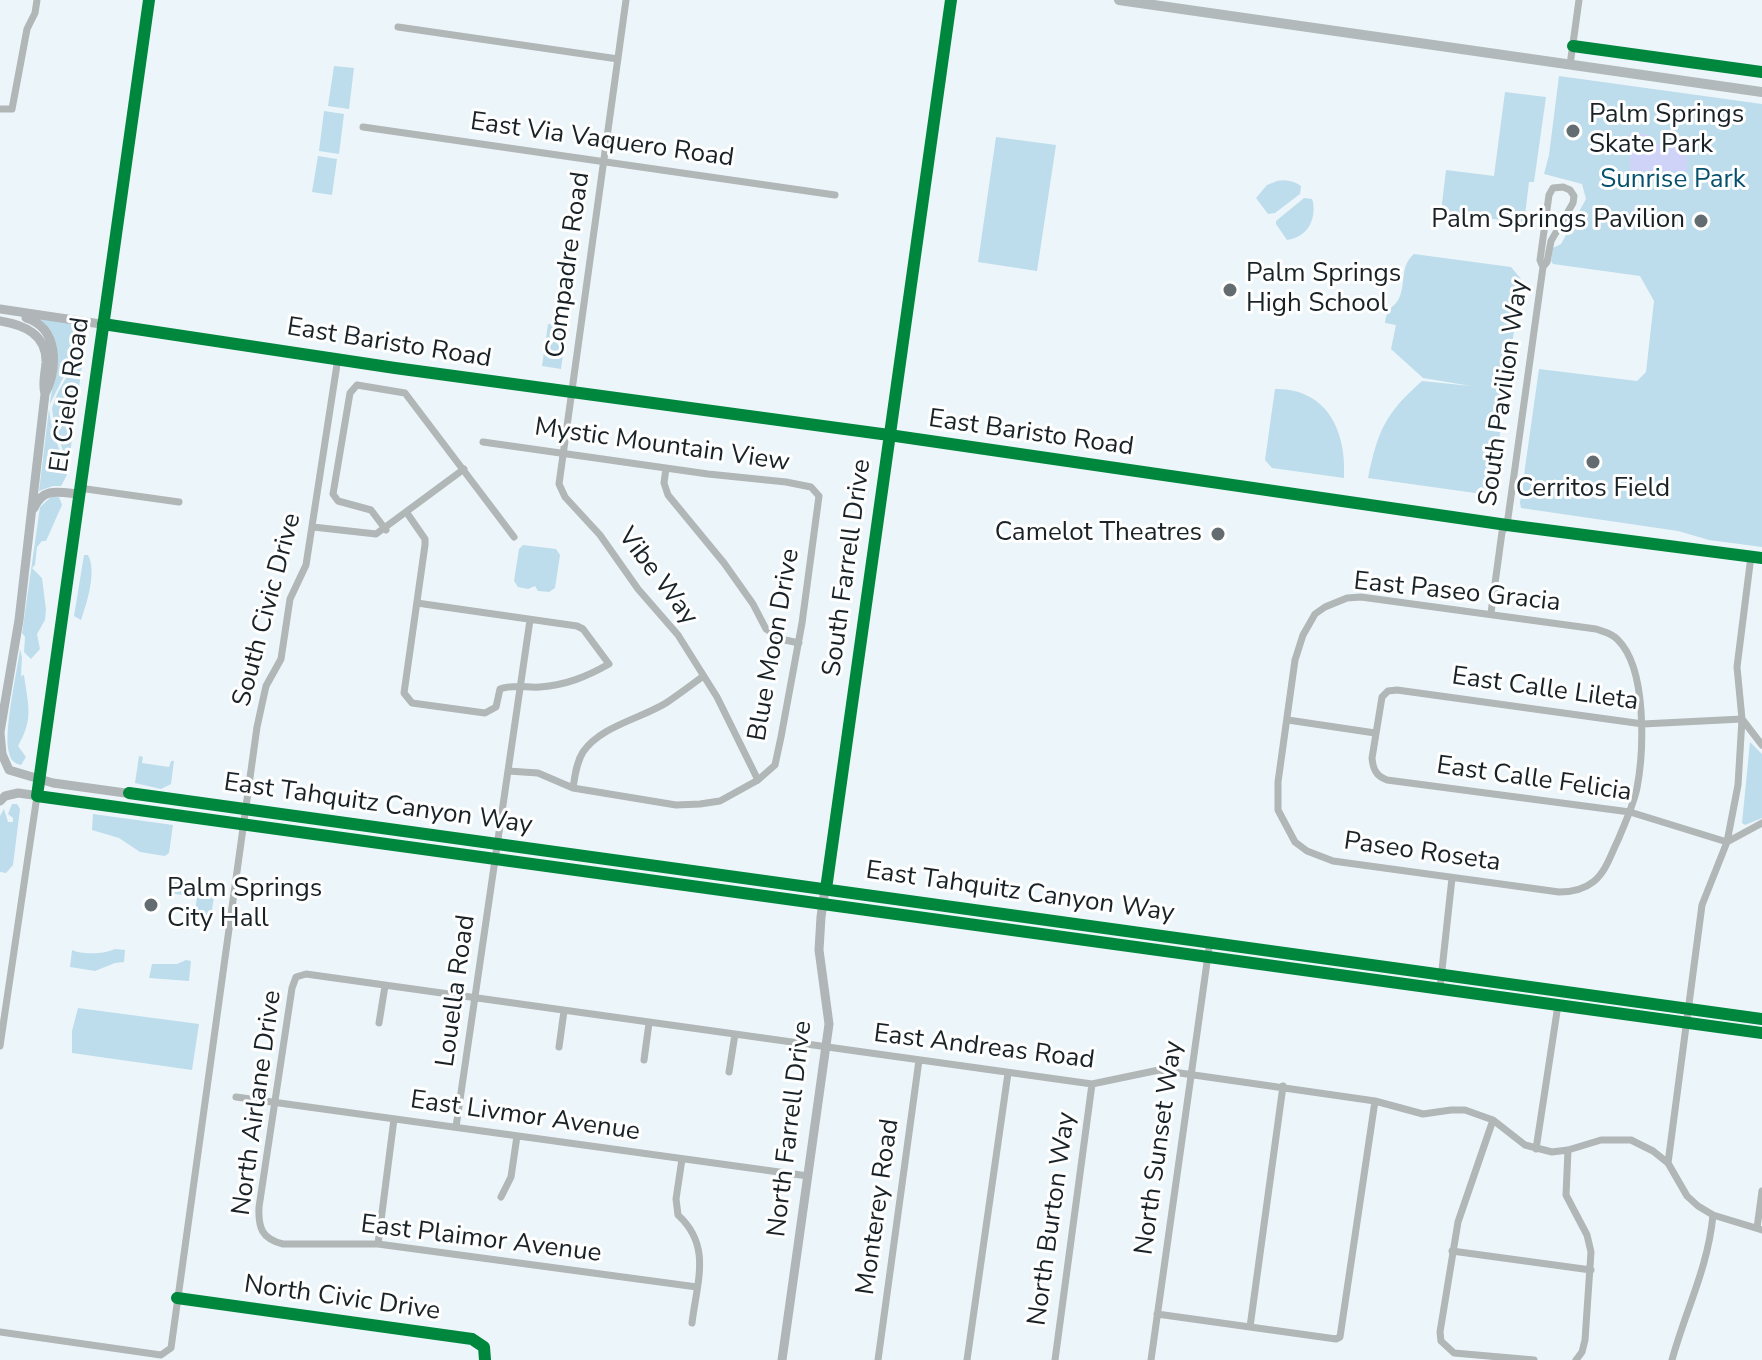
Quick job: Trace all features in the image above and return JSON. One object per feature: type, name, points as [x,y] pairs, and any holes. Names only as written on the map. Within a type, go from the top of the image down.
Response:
[{"type":"main road","name":"El Cielo Road","points":[[37,796],[149,0]]},
{"type":"main road","name":"South Farrell Drive","points":[[823,904],[951,0]]},
{"type":"main road","points":[[1119,0],[1762,92]]},
{"type":"main road","name":"East Baristo Road","points":[[0,309],[571,393],[1762,558]]},
{"type":"main road","points":[[0,309],[33,320],[50,337],[54,358],[50,386],[45,394]]},
{"type":"main road","points":[[0,321],[25,327],[41,341],[45,355],[45,394],[19,620],[0,732]]},
{"type":"main road","points":[[30,523],[35,505],[43,494],[79,491]]},
{"type":"main road","name":"East Tahquitz Canyon Way","points":[[0,732],[2,754],[9,770],[39,780],[1762,1019]]},
{"type":"main road","name":"East Tahquitz Canyon Way","points":[[0,801],[11,794],[37,796],[1762,1033]]},
{"type":"main road","name":"North Farrell Drive","points":[[782,1360],[826,1047],[827,1002],[819,950],[823,904]]},
{"type":"street","points":[[0,109],[12,109],[27,29],[37,0]]},
{"type":"street","name":"Compadre Road","points":[[571,393],[626,0]]},
{"type":"street","points":[[1570,65],[1579,0]]},
{"type":"street","points":[[398,27],[618,59]]},
{"type":"street","points":[[1573,46],[1762,72]]},
{"type":"street","name":"East Via Vaquero Road","points":[[363,127],[835,195]]},
{"type":"street","name":"South Pavilion Way","points":[[1491,613],[1502,532],[1507,525],[1543,267],[1551,241],[1573,203],[1574,196],[1563,187],[1553,188],[1549,195],[1540,260],[1543,267]]},
{"type":"street","name":"South Civic Drive","points":[[243,825],[266,686],[281,659],[290,599],[306,565],[338,358]]},
{"type":"street","points":[[386,530],[371,510],[338,501],[333,494],[353,387],[357,385],[405,393],[514,537]]},
{"type":"street","name":"Vibe Way","points":[[571,393],[559,484],[565,497],[600,535],[638,589],[678,635],[717,697],[758,780]]},
{"type":"street","name":"Mystic Mountain View","points":[[483,442],[801,484],[811,487],[819,496],[817,509]]},
{"type":"street","points":[[666,468],[664,483],[668,495],[724,563],[753,604],[766,629],[785,640],[799,643]]},
{"type":"street","points":[[313,527],[370,535],[386,530],[464,469]]},
{"type":"street","points":[[79,491],[179,502]]},
{"type":"street","name":"Blue Moon Drive","points":[[758,780],[775,765],[799,643],[817,509]]},
{"type":"street","points":[[407,513],[425,539],[404,693],[407,700],[492,712],[500,689],[548,686],[582,679],[609,664],[583,629],[417,603]]},
{"type":"street","points":[[1668,1163],[1702,905],[1727,842],[1738,785],[1742,719],[1737,667],[1751,556]]},
{"type":"street","name":"East Paseo Gracia","points":[[1288,720],[1299,646],[1315,614],[1347,598],[1361,597],[1491,613],[1596,629],[1616,638],[1626,650],[1643,724],[1641,761],[1630,812]]},
{"type":"street","name":"Louella Road","points":[[456,1127],[530,620]]},
{"type":"street","points":[[573,788],[582,753],[591,744],[664,704],[702,677]]},
{"type":"street","name":"East Calle Lileta","points":[[1375,733],[1382,697],[1388,691],[1397,690],[1643,724],[1742,719]]},
{"type":"street","points":[[1742,719],[1762,745]]},
{"type":"street","points":[[1288,720],[1375,733]]},
{"type":"street","name":"Paseo Roseta","points":[[1288,720],[1277,795],[1282,821],[1295,842],[1307,851],[1333,861],[1559,892],[1574,891],[1600,875],[1630,812]]},
{"type":"street","name":"East Calle Felicia","points":[[1375,733],[1373,768],[1387,780],[1630,812],[1727,842]]},
{"type":"street","points":[[508,771],[538,773],[562,786],[646,802],[700,804],[720,801],[758,780]]},
{"type":"street","points":[[0,1046],[37,796]]},
{"type":"street","points":[[1727,842],[1762,823]]},
{"type":"street","points":[[0,1332],[161,1355],[171,1348],[243,825]]},
{"type":"street","points":[[1440,988],[1452,878]]},
{"type":"street","name":"North Sunset Way","points":[[1151,1360],[1210,941]]},
{"type":"street","name":"East Andreas Road","points":[[296,977],[306,974],[1092,1084],[1159,1070],[1375,1101],[1423,1114],[1465,1110],[1493,1120],[1525,1145],[1536,1149]]},
{"type":"street","name":"North Airlane Drive","points":[[263,1234],[258,1224],[259,1207],[296,977]]},
{"type":"street","points":[[379,1023],[385,986]]},
{"type":"street","points":[[1558,1005],[1536,1149],[1552,1152],[1601,1140],[1631,1140],[1668,1163],[1687,1196],[1713,1215],[1760,1229],[1762,1191]]},
{"type":"street","points":[[559,1047],[564,1011]]},
{"type":"street","points":[[644,1060],[649,1023]]},
{"type":"street","points":[[729,1072],[735,1034]]},
{"type":"street","name":"Monterey Road","points":[[878,1360],[919,1060]]},
{"type":"street","points":[[967,1360],[1008,1073]]},
{"type":"street","name":"North Burton Way","points":[[1055,1360],[1092,1084]]},
{"type":"street","points":[[1250,1327],[1283,1086]]},
{"type":"street","name":"East Livmor Avenue","points":[[236,1097],[808,1176]]},
{"type":"street","points":[[1157,1314],[1336,1339],[1340,1337],[1375,1101]]},
{"type":"street","points":[[378,1244],[394,1119]]},
{"type":"street","points":[[1493,1120],[1465,1193],[1452,1251],[1441,1341],[1454,1353],[1534,1360]]},
{"type":"street","points":[[501,1197],[511,1177],[517,1136]]},
{"type":"street","points":[[1568,1150],[1566,1195],[1587,1235],[1591,1270],[1585,1340],[1576,1360]]},
{"type":"street","points":[[682,1159],[676,1199],[678,1215],[691,1226],[700,1249],[692,1323]]},
{"type":"street","points":[[1672,1360],[1682,1322],[1706,1264],[1713,1215]]},
{"type":"street","name":"East Plaimor Avenue","points":[[263,1234],[283,1244],[378,1244],[697,1287]]},
{"type":"street","points":[[1452,1251],[1591,1270]]},
{"type":"street","name":"North Civic Drive","points":[[177,1298],[472,1339],[484,1347],[485,1360]]},
{"type":"green space","points":[[334,66],[354,68],[349,109],[328,106]]},
{"type":"green space","name":"Sunrise Park","points":[[1559,76],[1762,104],[1762,547],[1521,508],[1539,369],[1637,381],[1646,372],[1654,301],[1640,276],[1553,264],[1551,261],[1553,248],[1561,244],[1586,199],[1582,184],[1544,174]]},
{"type":"green space","points":[[1505,92],[1546,97],[1534,182],[1529,182],[1524,223],[1441,212],[1446,170],[1494,176]]},
{"type":"green space","points":[[324,111],[344,114],[339,154],[319,151]]},
{"type":"green space","points":[[996,137],[1056,145],[1037,271],[978,262]]},
{"type":"green space","points":[[318,156],[337,159],[332,195],[312,192]]},
{"type":"green space","points":[[1287,180],[1298,184],[1301,186],[1300,194],[1275,213],[1268,214],[1256,198],[1267,185]]},
{"type":"green space","points":[[1304,198],[1313,202],[1309,227],[1287,240],[1276,221]]},
{"type":"green space","points":[[1414,254],[1511,267],[1521,279],[1493,485],[1482,494],[1368,478],[1375,447],[1385,424],[1399,403],[1422,381],[1471,386],[1423,378],[1391,349],[1396,325],[1385,323],[1386,317],[1400,296],[1405,268]]},
{"type":"green space","points":[[34,317],[81,324],[86,332],[50,404],[55,345],[51,334]]},
{"type":"green space","points":[[548,324],[567,326],[561,369],[542,366]]},
{"type":"green space","points":[[84,351],[67,461],[54,426],[52,408],[58,392]]},
{"type":"green space","points":[[1275,389],[1309,396],[1330,416],[1342,445],[1344,478],[1272,468],[1265,460]]},
{"type":"green space","points":[[49,409],[67,475],[61,486],[39,491]]},
{"type":"green space","points":[[52,496],[59,497],[62,505],[46,541],[37,547],[32,568],[42,578],[46,610],[45,620],[37,634],[40,649],[31,659],[24,652],[25,637],[22,633],[40,507]]},
{"type":"green space","points":[[523,545],[556,549],[560,555],[555,588],[549,592],[538,591],[535,586],[528,589],[518,587],[514,581],[519,549]]},
{"type":"green space","points":[[84,555],[88,555],[92,570],[81,620],[74,616]]},
{"type":"green space","points":[[20,649],[21,676],[24,675],[28,712],[18,746],[26,757],[21,765],[12,760],[8,744]]},
{"type":"green space","points":[[1750,742],[1762,754],[1762,818],[1745,825],[1742,823]]},
{"type":"green space","points":[[139,756],[143,757],[142,763],[169,767],[174,761],[171,784],[161,789],[135,783]]},
{"type":"green space","points":[[12,804],[17,804],[20,809],[13,865],[6,873],[0,872],[0,816],[4,809],[8,822],[13,822],[8,814]]},
{"type":"green space","points":[[93,814],[173,825],[169,853],[165,856],[140,852],[119,838],[92,830]]},
{"type":"green space","points":[[180,879],[216,884],[211,916],[195,913],[197,897],[168,893],[169,882],[179,882]]},
{"type":"green space","points":[[72,950],[94,953],[125,950],[124,962],[95,971],[70,967]]},
{"type":"green space","points":[[191,961],[189,981],[149,978],[152,964],[177,964]]},
{"type":"green space","points":[[78,1008],[199,1024],[192,1070],[72,1053],[72,1031]]},
{"type":"shaded area","points":[[1630,134],[1647,134],[1647,144],[1687,144],[1687,171],[1630,171]]},
{"type":"cycle path","points":[[149,0],[37,796],[1762,1033]]},
{"type":"cycle path","points":[[826,889],[951,0]]},
{"type":"cycle path","points":[[1573,46],[1762,72]]},
{"type":"cycle path","points":[[103,324],[1507,525],[1762,558]]},
{"type":"cycle path","points":[[129,793],[1762,1019]]},
{"type":"cycle path","points":[[177,1298],[472,1339],[484,1347],[485,1360]]},
{"type":"place","name":"Palm Springs Skate Park","points":[[1573,131]]},
{"type":"place","name":"Palm Springs Pavilion","points":[[1701,221]]},
{"type":"place","name":"Palm Springs High School","points":[[1230,290]]},
{"type":"place","name":"Cerritos Field","points":[[1593,462]]},
{"type":"place","name":"Camelot Theatres","points":[[1218,534]]},
{"type":"place","name":"Palm Springs City Hall","points":[[151,905]]}]
